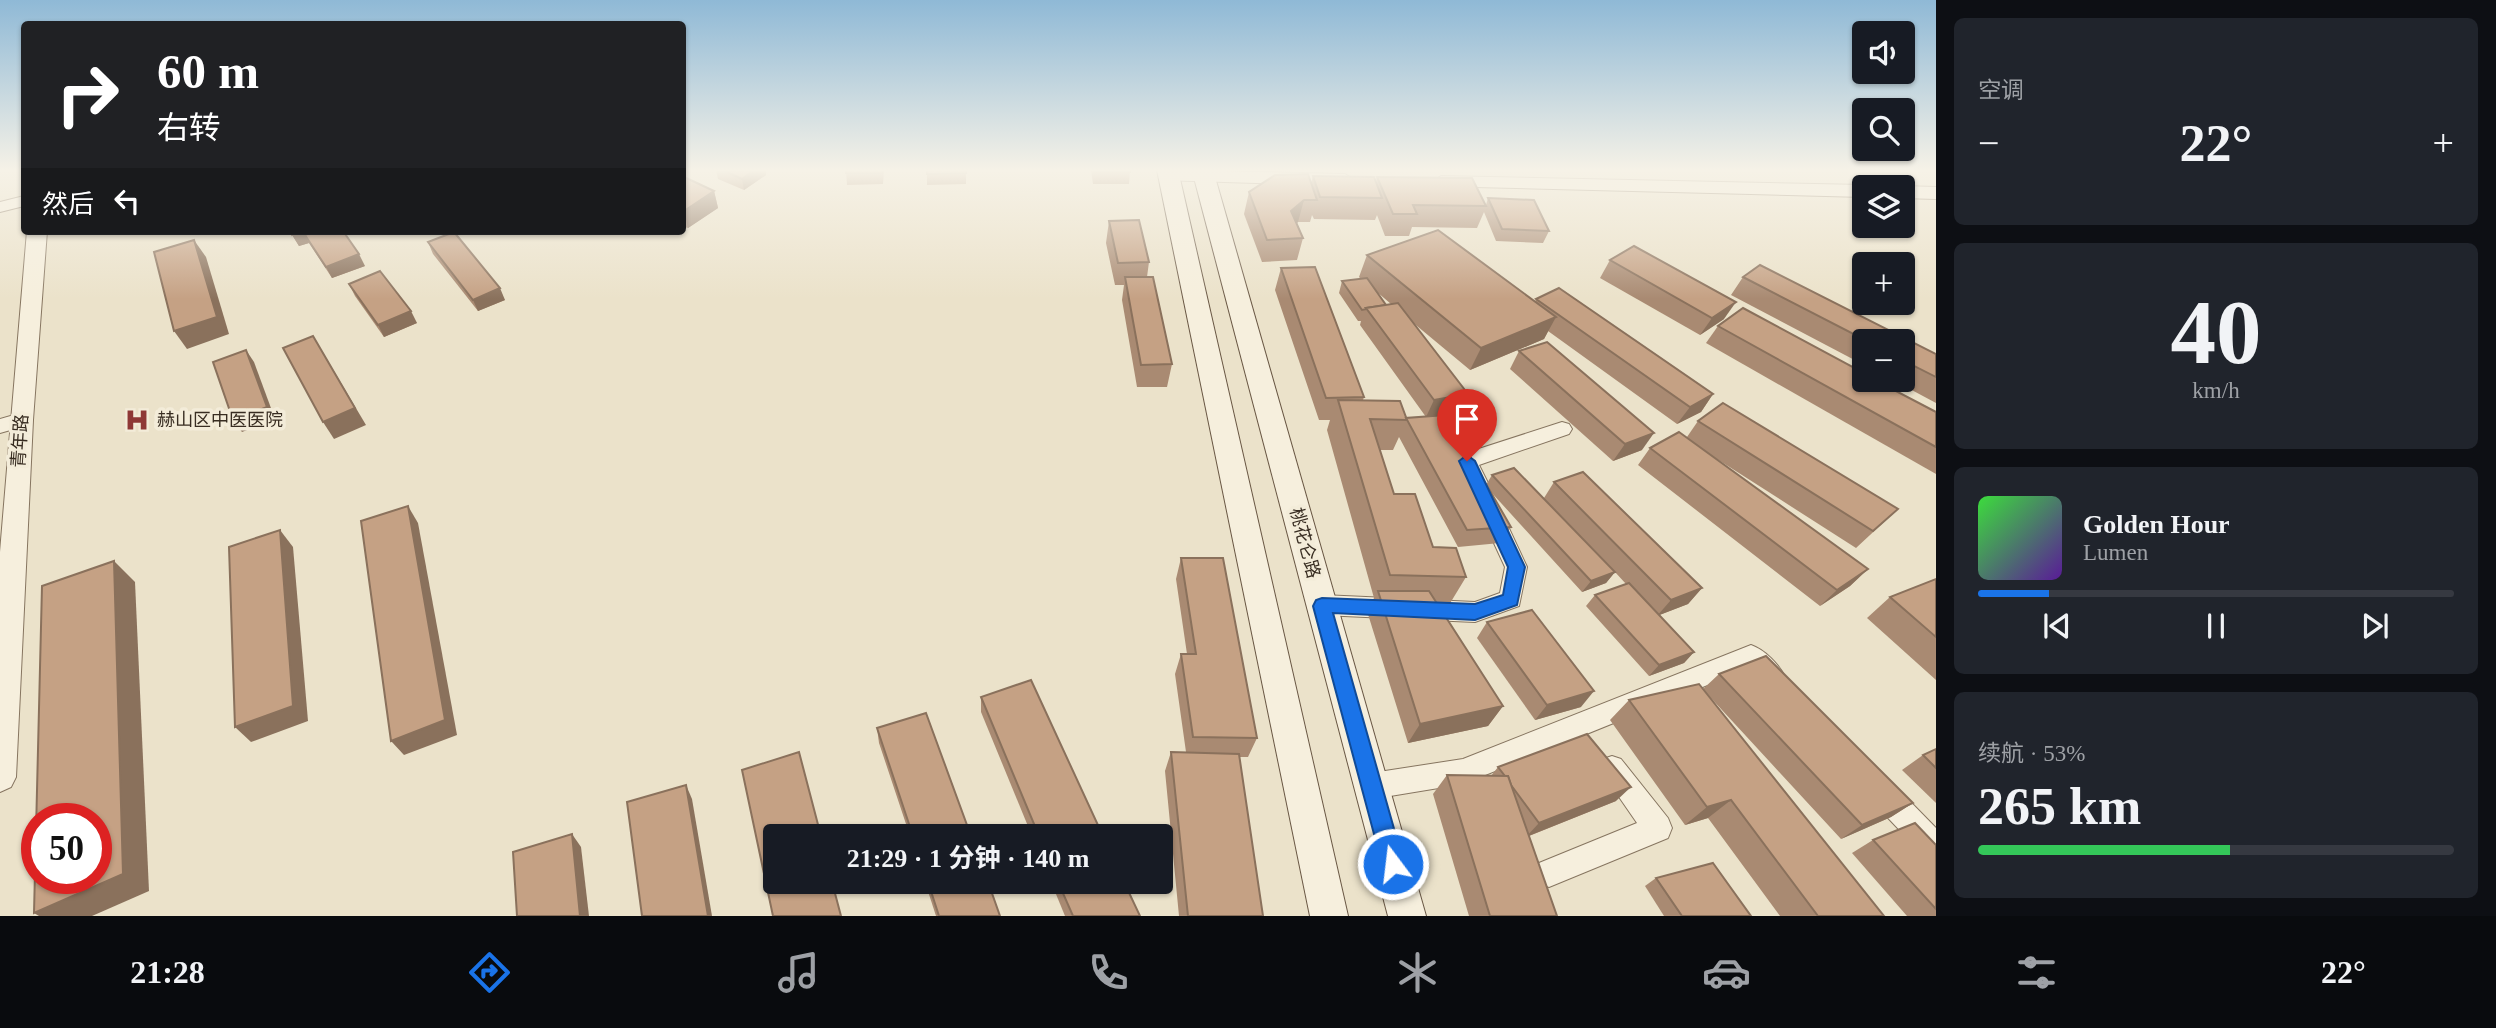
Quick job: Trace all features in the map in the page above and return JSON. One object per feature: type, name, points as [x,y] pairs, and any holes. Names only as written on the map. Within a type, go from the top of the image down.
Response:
[{"type":"main road","points":[[1177,213],[1329,916]]},
{"type":"main road","name":"桃花仑路","points":[[1214,213],[1408,916]]},
{"type":"street","name":"青年路","points":[[0,764],[10,423],[36,235]]},
{"type":"street","points":[[1322,606],[1475,612],[1511,599],[1517,567],[1467,461],[1562,429]]},
{"type":"street","points":[[1372,786],[1463,771],[1751,656],[1788,695]]},
{"type":"street","points":[[1549,873],[1658,828],[1579,725]]},
{"type":"street","points":[[1862,771],[1936,848]]},
{"type":"building","points":[[1257,213],[1292,213],[1303,238],[1267,240]]},
{"type":"building","points":[[1495,213],[1540,213],[1549,231],[1502,229]]},
{"type":"building","points":[[1139,220],[1149,262],[1118,263],[1109,221]]},
{"type":"building","points":[[1438,230],[1556,317],[1481,348],[1367,255]]},
{"type":"building","points":[[305,235],[346,235],[359,254],[326,267]]},
{"type":"building","points":[[446,235],[456,235],[500,288],[473,300],[428,242]]},
{"type":"building","points":[[194,240],[217,317],[174,331],[154,252]]},
{"type":"building","points":[[1634,246],[1736,302],[1712,318],[1610,260]]},
{"type":"building","points":[[1760,265],[1852,312],[1852,315],[1859,315],[1887,329],[1852,329],[1852,333],[1743,277]]},
{"type":"building","points":[[1315,267],[1364,397],[1326,398],[1281,268]]},
{"type":"building","points":[[380,271],[411,311],[378,325],[349,284]]},
{"type":"building","points":[[1125,277],[1153,277],[1172,364],[1141,365]]},
{"type":"building","points":[[1367,278],[1386,305],[1362,310],[1342,281]]},
{"type":"building","points":[[1559,288],[1713,394],[1690,407],[1536,299]]},
{"type":"building","points":[[1398,303],[1468,394],[1434,400],[1366,308]]},
{"type":"building","points":[[1743,308],[1852,367],[1852,392],[1898,392],[1936,412],[1936,447],[1718,326]]},
{"type":"building","points":[[313,336],[355,408],[323,422],[283,348]]},
{"type":"building","points":[[1547,342],[1654,433],[1625,444],[1519,351]]},
{"type":"building","points":[[1915,343],[1936,354],[1936,377],[1915,366]]},
{"type":"building","points":[[246,350],[267,407],[233,420],[213,362]]},
{"type":"building","points":[[1338,400],[1400,401],[1407,420],[1370,419],[1394,494],[1415,494],[1433,547],[1456,548],[1466,577],[1390,575]]},
{"type":"building","points":[[1723,403],[1898,509],[1873,531],[1698,421]]},
{"type":"building","points":[[1446,415],[1511,527],[1467,530],[1406,418]]},
{"type":"building","points":[[1679,432],[1868,569],[1837,590],[1650,448]]},
{"type":"building","points":[[1514,468],[1615,572],[1591,581],[1492,475]]},
{"type":"building","points":[[1583,472],[1702,588],[1671,600],[1554,482]]},
{"type":"building","points":[[408,506],[445,720],[391,741],[361,521]]},
{"type":"building","points":[[280,530],[293,706],[235,727],[229,547]]},
{"type":"building","points":[[1181,558],[1223,558],[1257,738],[1193,737],[1181,654],[1196,654]]},
{"type":"building","points":[[114,561],[123,874],[112,879],[112,803],[37,803],[42,586]]},
{"type":"building","points":[[1936,579],[1936,637],[1890,597]]},
{"type":"building","points":[[1629,583],[1694,652],[1659,665],[1595,595]]},
{"type":"building","points":[[1378,591],[1429,591],[1503,706],[1420,724]]},
{"type":"building","points":[[1532,610],[1594,691],[1547,705],[1487,622]]},
{"type":"building","points":[[1766,656],[1913,803],[1862,825],[1719,674]]},
{"type":"building","points":[[1031,680],[1097,824],[1034,824],[981,697]]},
{"type":"building","points":[[1699,684],[1884,916],[1818,916],[1731,800],[1707,807],[1629,700]]},
{"type":"building","points":[[926,713],[967,824],[909,824],[877,728]]},
{"type":"building","points":[[1587,734],[1631,787],[1539,823],[1511,785],[1508,776],[1498,767]]},
{"type":"building","points":[[1936,749],[1936,768],[1923,755]]},
{"type":"building","points":[[799,752],[818,824],[763,824],[763,869],[742,770]]},
{"type":"building","points":[[1171,752],[1239,754],[1263,916],[1188,916]]},
{"type":"building","points":[[1447,775],[1508,776],[1557,916],[1490,916]]},
{"type":"building","points":[[686,785],[708,916],[642,916],[627,802]]},
{"type":"building","points":[[1915,823],[1936,845],[1936,909],[1873,840]]},
{"type":"building","points":[[572,834],[580,916],[517,916],[513,852]]},
{"type":"building","points":[[1713,863],[1751,916],[1682,916],[1656,878]]},
{"type":"building","points":[[34,894],[77,894],[34,913]]},
{"type":"building","points":[[768,894],[835,894],[841,916],[773,916]]},
{"type":"building","points":[[932,894],[992,894],[1000,916],[939,916]]},
{"type":"building","points":[[1063,894],[1130,894],[1140,916],[1073,916]]},
{"type":"place","name":"赫山区中医医院","points":[[137,420]]},
{"type":"route","points":[[1393,864],[1322,606],[1475,612],[1511,599],[1517,567],[1467,461]]}]
